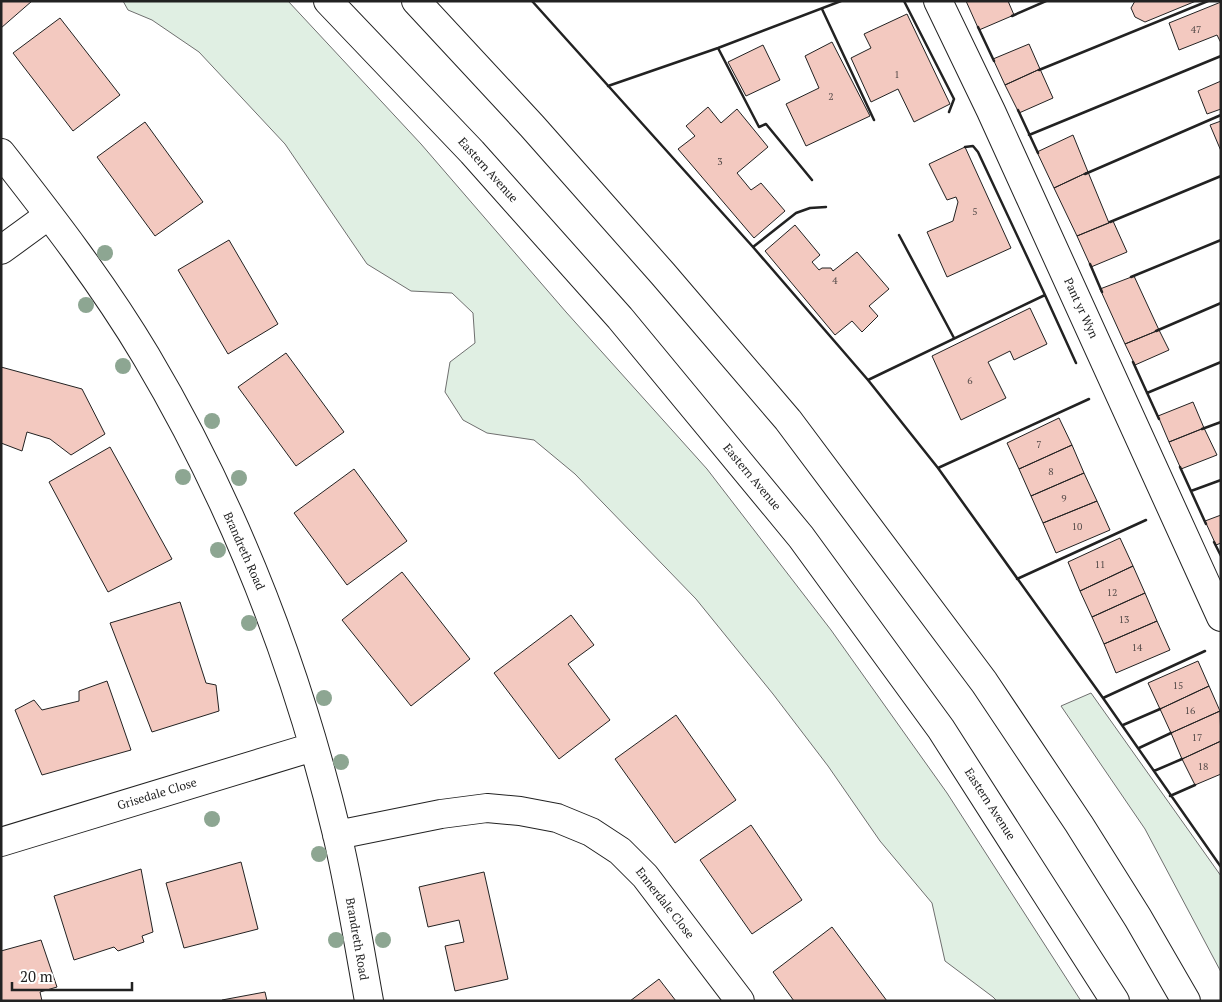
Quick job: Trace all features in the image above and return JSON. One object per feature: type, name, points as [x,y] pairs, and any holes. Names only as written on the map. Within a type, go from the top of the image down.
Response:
[{"type":"main road","name":"Eastern Avenue","points":[[328,1],[472,152],[614,311],[801,537],[941,729],[1115,1001]]},
{"type":"main road","points":[[416,1],[539,133],[788,420],[984,682],[1084,832],[1138,918],[1186,1001]]},
{"type":"main road","name":"Pant yr Wyn","points":[[938,1],[991,111],[1221,617]]},
{"type":"main road","name":"Brandreth Road","points":[[1,153],[106,294],[145,354],[182,421],[234,528],[260,589],[314,747],[337,835],[368,1001]]},
{"type":"main road","points":[[1,250],[49,215]]},
{"type":"main road","name":"Grisedale Close","points":[[1,842],[314,747]]},
{"type":"main road","name":"Ennerdale Close","points":[[337,835],[441,814],[488,808],[520,811],[557,818],[591,832],[620,850],[645,876],[740,1001]]},
{"type":"green space","points":[[123,1],[288,1],[421,144],[566,312],[707,469],[831,630],[947,793],[1081,1001],[997,1001],[945,961],[932,903],[880,841],[828,766],[696,599],[575,474],[534,440],[487,433],[463,420],[445,392],[450,362],[475,343],[473,313],[452,293],[411,291],[367,264],[285,144],[199,52],[152,20],[128,10]]},
{"type":"green space","points":[[1091,693],[1221,876],[1221,972],[1145,829],[1061,706]]},
{"type":"building","points":[[1,1],[32,1],[1,28]]},
{"type":"building","points":[[966,1],[1008,1],[1014,15],[979,30]]},
{"type":"building","points":[[1135,1],[1196,1],[1145,22],[1135,17],[1131,8]]},
{"type":"building","points":[[1221,2],[1221,43],[1217,35],[1179,50],[1169,23]]},
{"type":"building","points":[[907,14],[950,104],[914,122],[898,89],[871,102],[851,58],[871,48],[864,34]]},
{"type":"building","points":[[60,18],[120,95],[73,131],[13,53]]},
{"type":"building","points":[[832,42],[870,116],[806,146],[786,104],[819,88],[805,56]]},
{"type":"building","points":[[1029,44],[1040,69],[1005,85],[993,59]]},
{"type":"building","points":[[763,45],[780,80],[746,96],[728,62]]},
{"type":"building","points":[[1040,69],[1053,98],[1019,113],[1005,85]]},
{"type":"building","points":[[1221,81],[1221,109],[1207,114],[1198,91]]},
{"type":"building","points":[[708,107],[721,123],[737,109],[768,147],[737,173],[751,190],[761,183],[785,211],[754,238],[678,149],[695,136],[686,126]]},
{"type":"building","points":[[1221,121],[1221,151],[1210,125]]},
{"type":"building","points":[[145,122],[203,202],[155,236],[97,157]]},
{"type":"building","points":[[1073,135],[1088,172],[1054,188],[1037,152]]},
{"type":"building","points":[[965,147],[1011,248],[947,277],[927,232],[953,221],[958,202],[956,197],[947,200],[929,164]]},
{"type":"building","points":[[1088,172],[1109,223],[1077,236],[1054,188]]},
{"type":"building","points":[[1113,221],[1127,252],[1091,267],[1077,236]]},
{"type":"building","points":[[795,225],[820,255],[812,262],[819,270],[831,268],[833,271],[857,252],[889,289],[869,306],[878,316],[862,332],[852,321],[835,335],[765,251]]},
{"type":"building","points":[[229,240],[278,324],[228,354],[178,270]]},
{"type":"building","points":[[1134,276],[1159,330],[1125,344],[1100,289]]},
{"type":"building","points":[[1030,308],[1047,344],[1014,360],[1010,351],[988,362],[1006,398],[961,420],[932,356]]},
{"type":"building","points":[[1159,330],[1169,350],[1135,365],[1125,344]]},
{"type":"building","points":[[286,353],[344,432],[296,466],[238,387]]},
{"type":"building","points":[[1,367],[82,389],[105,434],[71,455],[50,439],[27,432],[22,451],[1,443]]},
{"type":"building","points":[[1193,402],[1204,428],[1169,442],[1158,416]]},
{"type":"building","points":[[1059,418],[1072,445],[1019,469],[1007,443]]},
{"type":"building","points":[[1204,428],[1217,455],[1181,469],[1169,442]]},
{"type":"building","points":[[1072,445],[1084,473],[1031,496],[1019,469]]},
{"type":"building","points":[[110,447],[172,559],[108,592],[49,482]]},
{"type":"building","points":[[354,469],[407,541],[347,585],[294,513]]},
{"type":"building","points":[[1084,473],[1097,501],[1043,523],[1031,496]]},
{"type":"building","points":[[1097,501],[1110,530],[1056,553],[1043,523]]},
{"type":"building","points":[[1221,515],[1221,543],[1216,545],[1205,521]]},
{"type":"building","points":[[1120,538],[1133,566],[1080,591],[1068,562]]},
{"type":"building","points":[[1133,566],[1145,593],[1092,617],[1080,591]]},
{"type":"building","points":[[402,572],[470,659],[411,706],[342,620]]},
{"type":"building","points":[[1145,593],[1157,621],[1104,644],[1092,617]]},
{"type":"building","points":[[180,602],[206,683],[216,685],[219,711],[152,732],[110,623]]},
{"type":"building","points":[[571,615],[594,645],[568,664],[610,720],[559,759],[494,673]]},
{"type":"building","points":[[1157,621],[1170,650],[1116,673],[1104,644]]},
{"type":"building","points":[[1198,661],[1209,686],[1160,709],[1148,683]]},
{"type":"building","points":[[107,681],[131,750],[42,775],[15,710],[34,700],[42,710],[79,701],[79,691]]},
{"type":"building","points":[[1209,686],[1220,711],[1171,733],[1160,709]]},
{"type":"building","points":[[1220,711],[1221,741],[1182,759],[1171,733]]},
{"type":"building","points":[[676,715],[736,800],[675,843],[615,759]]},
{"type":"building","points":[[1221,741],[1221,774],[1195,785],[1182,759]]},
{"type":"building","points":[[751,825],[802,900],[752,934],[700,860]]},
{"type":"building","points":[[241,862],[258,929],[184,948],[166,883]]},
{"type":"building","points":[[141,869],[153,932],[142,936],[144,942],[118,951],[114,947],[74,960],[54,896]]},
{"type":"building","points":[[484,872],[508,979],[455,991],[445,946],[464,942],[459,920],[428,927],[419,887]]},
{"type":"building","points":[[832,927],[887,1001],[794,1001],[773,972]]},
{"type":"building","points":[[41,940],[57,987],[40,992],[42,1001],[1,1001],[1,951]]},
{"type":"building","points":[[659,979],[676,1001],[630,1001]]},
{"type":"building","points":[[265,992],[267,1001],[222,1001],[222,1000]]},
{"type":"wall","points":[[532,1],[753,247],[868,380],[938,468],[1103,698],[1221,867]]},
{"type":"wall","points":[[608,86],[718,48],[841,1]]},
{"type":"wall","points":[[904,1],[954,99],[949,112]]},
{"type":"wall","points":[[1012,16],[1046,1]]},
{"type":"wall","points":[[1039,70],[1208,1]]},
{"type":"wall","points":[[822,9],[874,120]]},
{"type":"wall","points":[[978,27],[994,61]]},
{"type":"wall","points":[[718,48],[759,127],[766,124],[812,180]]},
{"type":"wall","points":[[1029,135],[1221,56]]},
{"type":"wall","points":[[1018,110],[1038,153]]},
{"type":"wall","points":[[1085,174],[1221,115]]},
{"type":"wall","points":[[965,147],[973,146],[978,152],[1045,295]]},
{"type":"wall","points":[[1110,222],[1221,176]]},
{"type":"wall","points":[[753,247],[796,213],[810,208],[826,207]]},
{"type":"wall","points":[[899,235],[954,338]]},
{"type":"wall","points":[[1131,277],[1221,240]]},
{"type":"wall","points":[[1090,264],[1102,292]]},
{"type":"wall","points":[[868,380],[1045,295],[1076,363]]},
{"type":"wall","points":[[1156,331],[1221,303]]},
{"type":"wall","points":[[1133,362],[1159,419]]},
{"type":"wall","points":[[1147,393],[1221,362]]},
{"type":"wall","points":[[938,468],[1089,399]]},
{"type":"wall","points":[[1202,429],[1221,422]]},
{"type":"wall","points":[[1180,467],[1206,524]]},
{"type":"wall","points":[[1191,491],[1221,480]]},
{"type":"wall","points":[[1017,579],[1146,520]]},
{"type":"wall","points":[[1214,542],[1221,556]]},
{"type":"wall","points":[[1103,698],[1205,651]]},
{"type":"wall","points":[[1123,725],[1160,709]]},
{"type":"wall","points":[[1139,748],[1171,733]]},
{"type":"wall","points":[[1154,771],[1182,759]]},
{"type":"wall","points":[[1170,796],[1195,785]]}]
